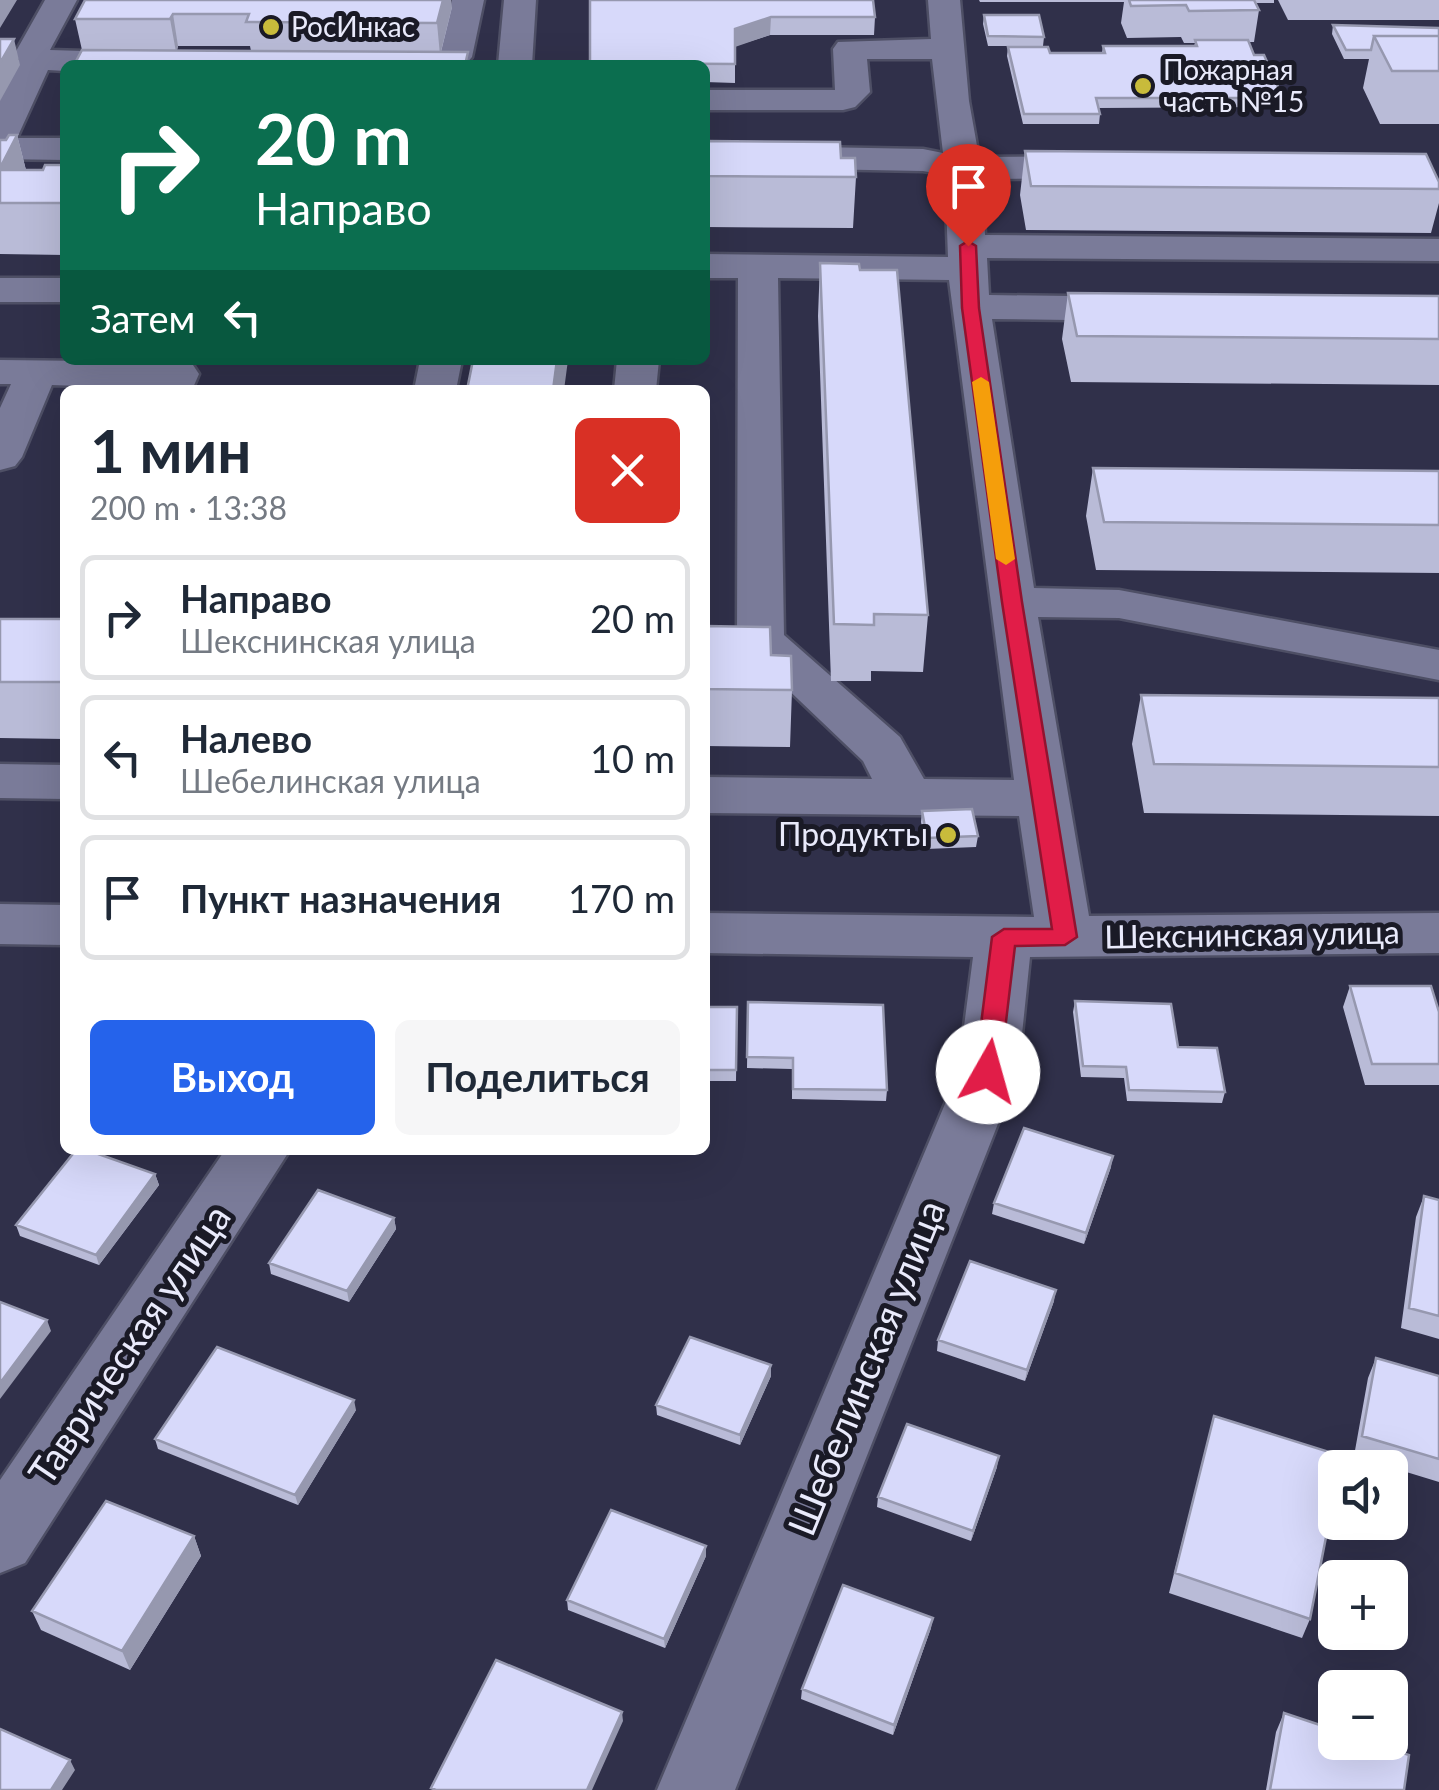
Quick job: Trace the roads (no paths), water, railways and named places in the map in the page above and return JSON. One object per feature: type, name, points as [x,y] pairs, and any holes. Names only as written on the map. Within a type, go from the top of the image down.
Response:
[{"type":"street","points":[[36,60],[32,53],[62,0]]},
{"type":"street","points":[[451,60],[455,58],[468,0]]},
{"type":"street","points":[[514,60],[520,0]]},
{"type":"street","name":"Шебелинская улица","points":[[696,1790],[988,1072],[1035,937],[1043,798],[1012,602],[969,274],[963,168],[952,101],[944,0]]},
{"type":"street","points":[[710,100],[843,100],[854,92],[850,49],[948,49]]},
{"type":"street","points":[[36,60],[60,61]]},
{"type":"street","points":[[0,136],[36,60]]},
{"type":"street","points":[[0,148],[60,149]]},
{"type":"street","points":[[710,156],[923,160],[963,168],[1122,167]]},
{"type":"street","points":[[710,177],[919,178],[963,168]]},
{"type":"street","points":[[710,266],[969,274],[1439,250]]},
{"type":"street","points":[[758,267],[758,628],[742,641],[882,749],[897,773],[900,797]]},
{"type":"street","points":[[969,274],[1185,310]]},
{"type":"street","points":[[0,290],[60,290]]},
{"type":"street","points":[[0,457],[19,372],[178,374],[174,385]]},
{"type":"street","points":[[1012,602],[1119,604],[1439,665]]},
{"type":"street","points":[[0,780],[60,782]]},
{"type":"street","points":[[710,795],[1043,798]]},
{"type":"street","points":[[0,924],[60,924]]},
{"type":"street","name":"Шекснинская улица","points":[[710,933],[1035,937],[1439,934]]},
{"type":"street","name":"Таврическая улица","points":[[0,1540],[256,1155]]},
{"type":"place","name":"РосИнкас","points":[[271,27]]},
{"type":"place","name":"Пожарная часть №15","points":[[1143,86]]},
{"type":"place","name":"Продукты","points":[[948,835]]}]
